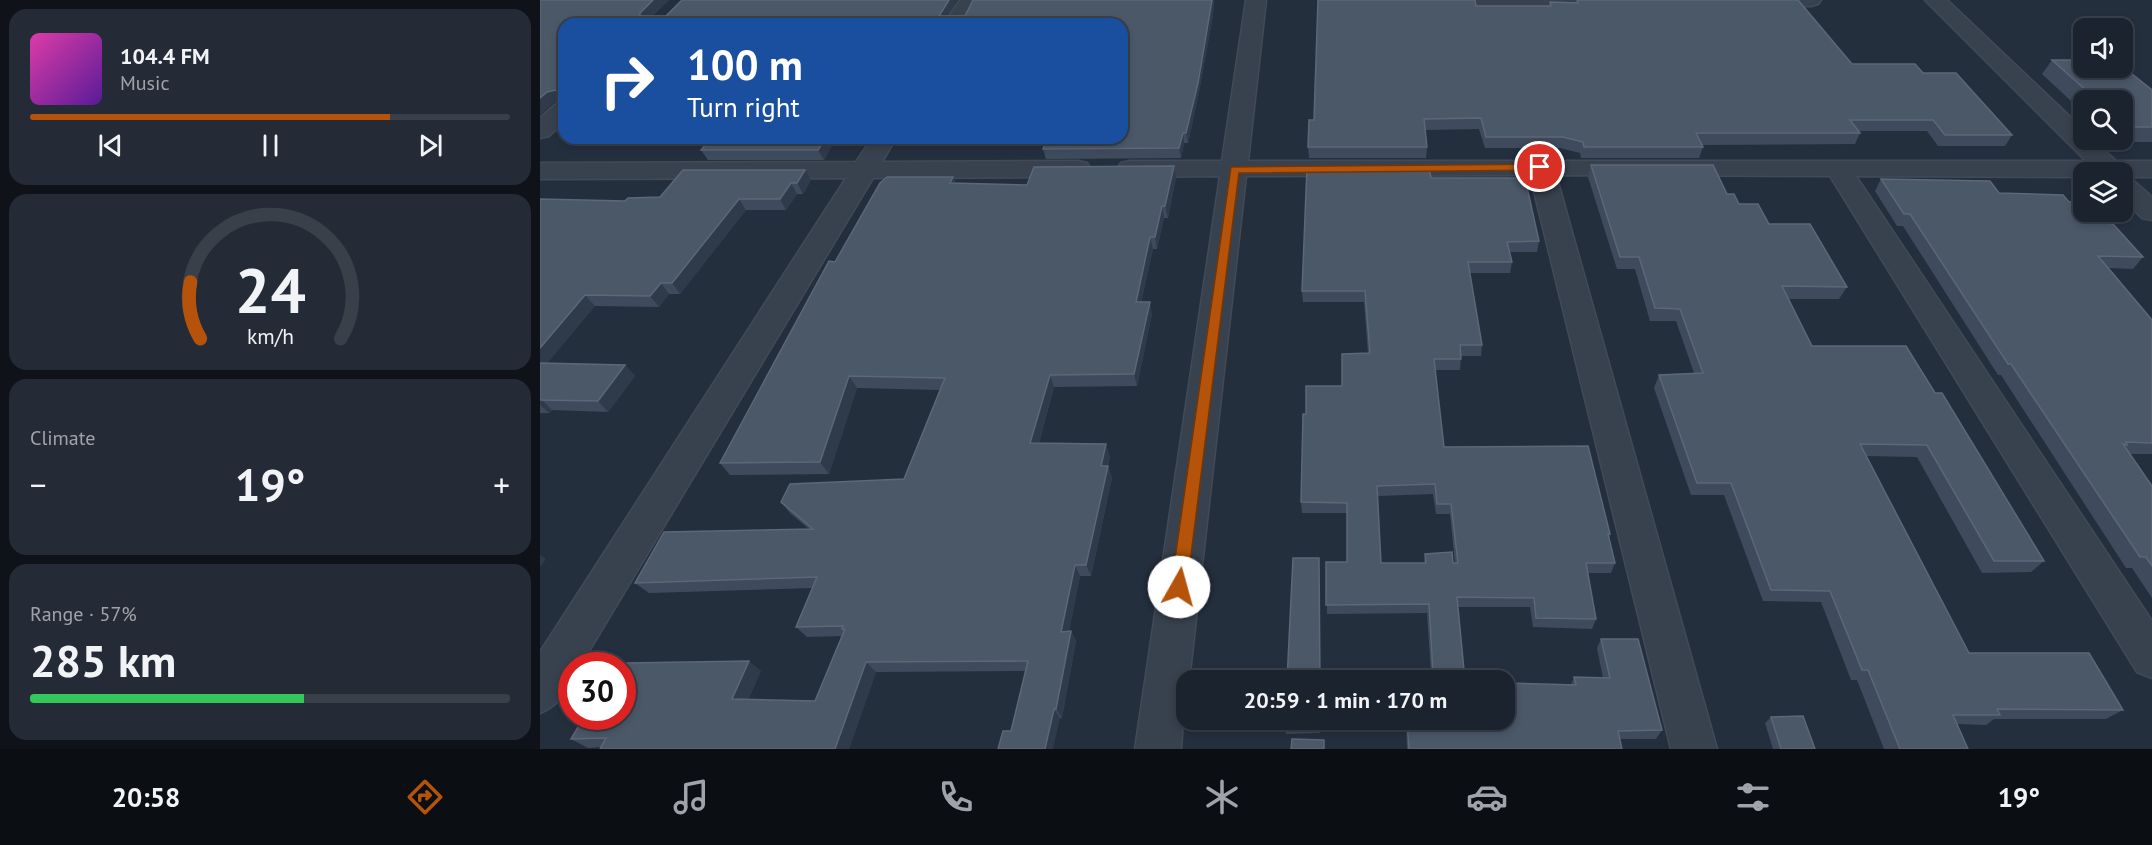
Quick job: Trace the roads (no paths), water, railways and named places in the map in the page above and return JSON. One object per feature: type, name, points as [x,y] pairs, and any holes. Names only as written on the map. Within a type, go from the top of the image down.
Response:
[{"type":"street","points":[[959,18],[970,0]]},
{"type":"street","points":[[1158,749],[1256,0]]},
{"type":"street","points":[[1732,2],[1811,0]]},
{"type":"street","points":[[1935,0],[2102,162]]},
{"type":"street","points":[[1413,1],[1641,2]]},
{"type":"street","points":[[540,131],[558,114]]},
{"type":"street","points":[[540,691],[880,144]]},
{"type":"street","points":[[1540,167],[1694,749]]},
{"type":"street","points":[[540,171],[1540,167],[1838,168],[2073,174]]},
{"type":"street","points":[[1838,168],[2152,658]]},
{"type":"street","points":[[2133,173],[2152,170]]},
{"type":"street","points":[[2133,193],[2152,212]]}]
